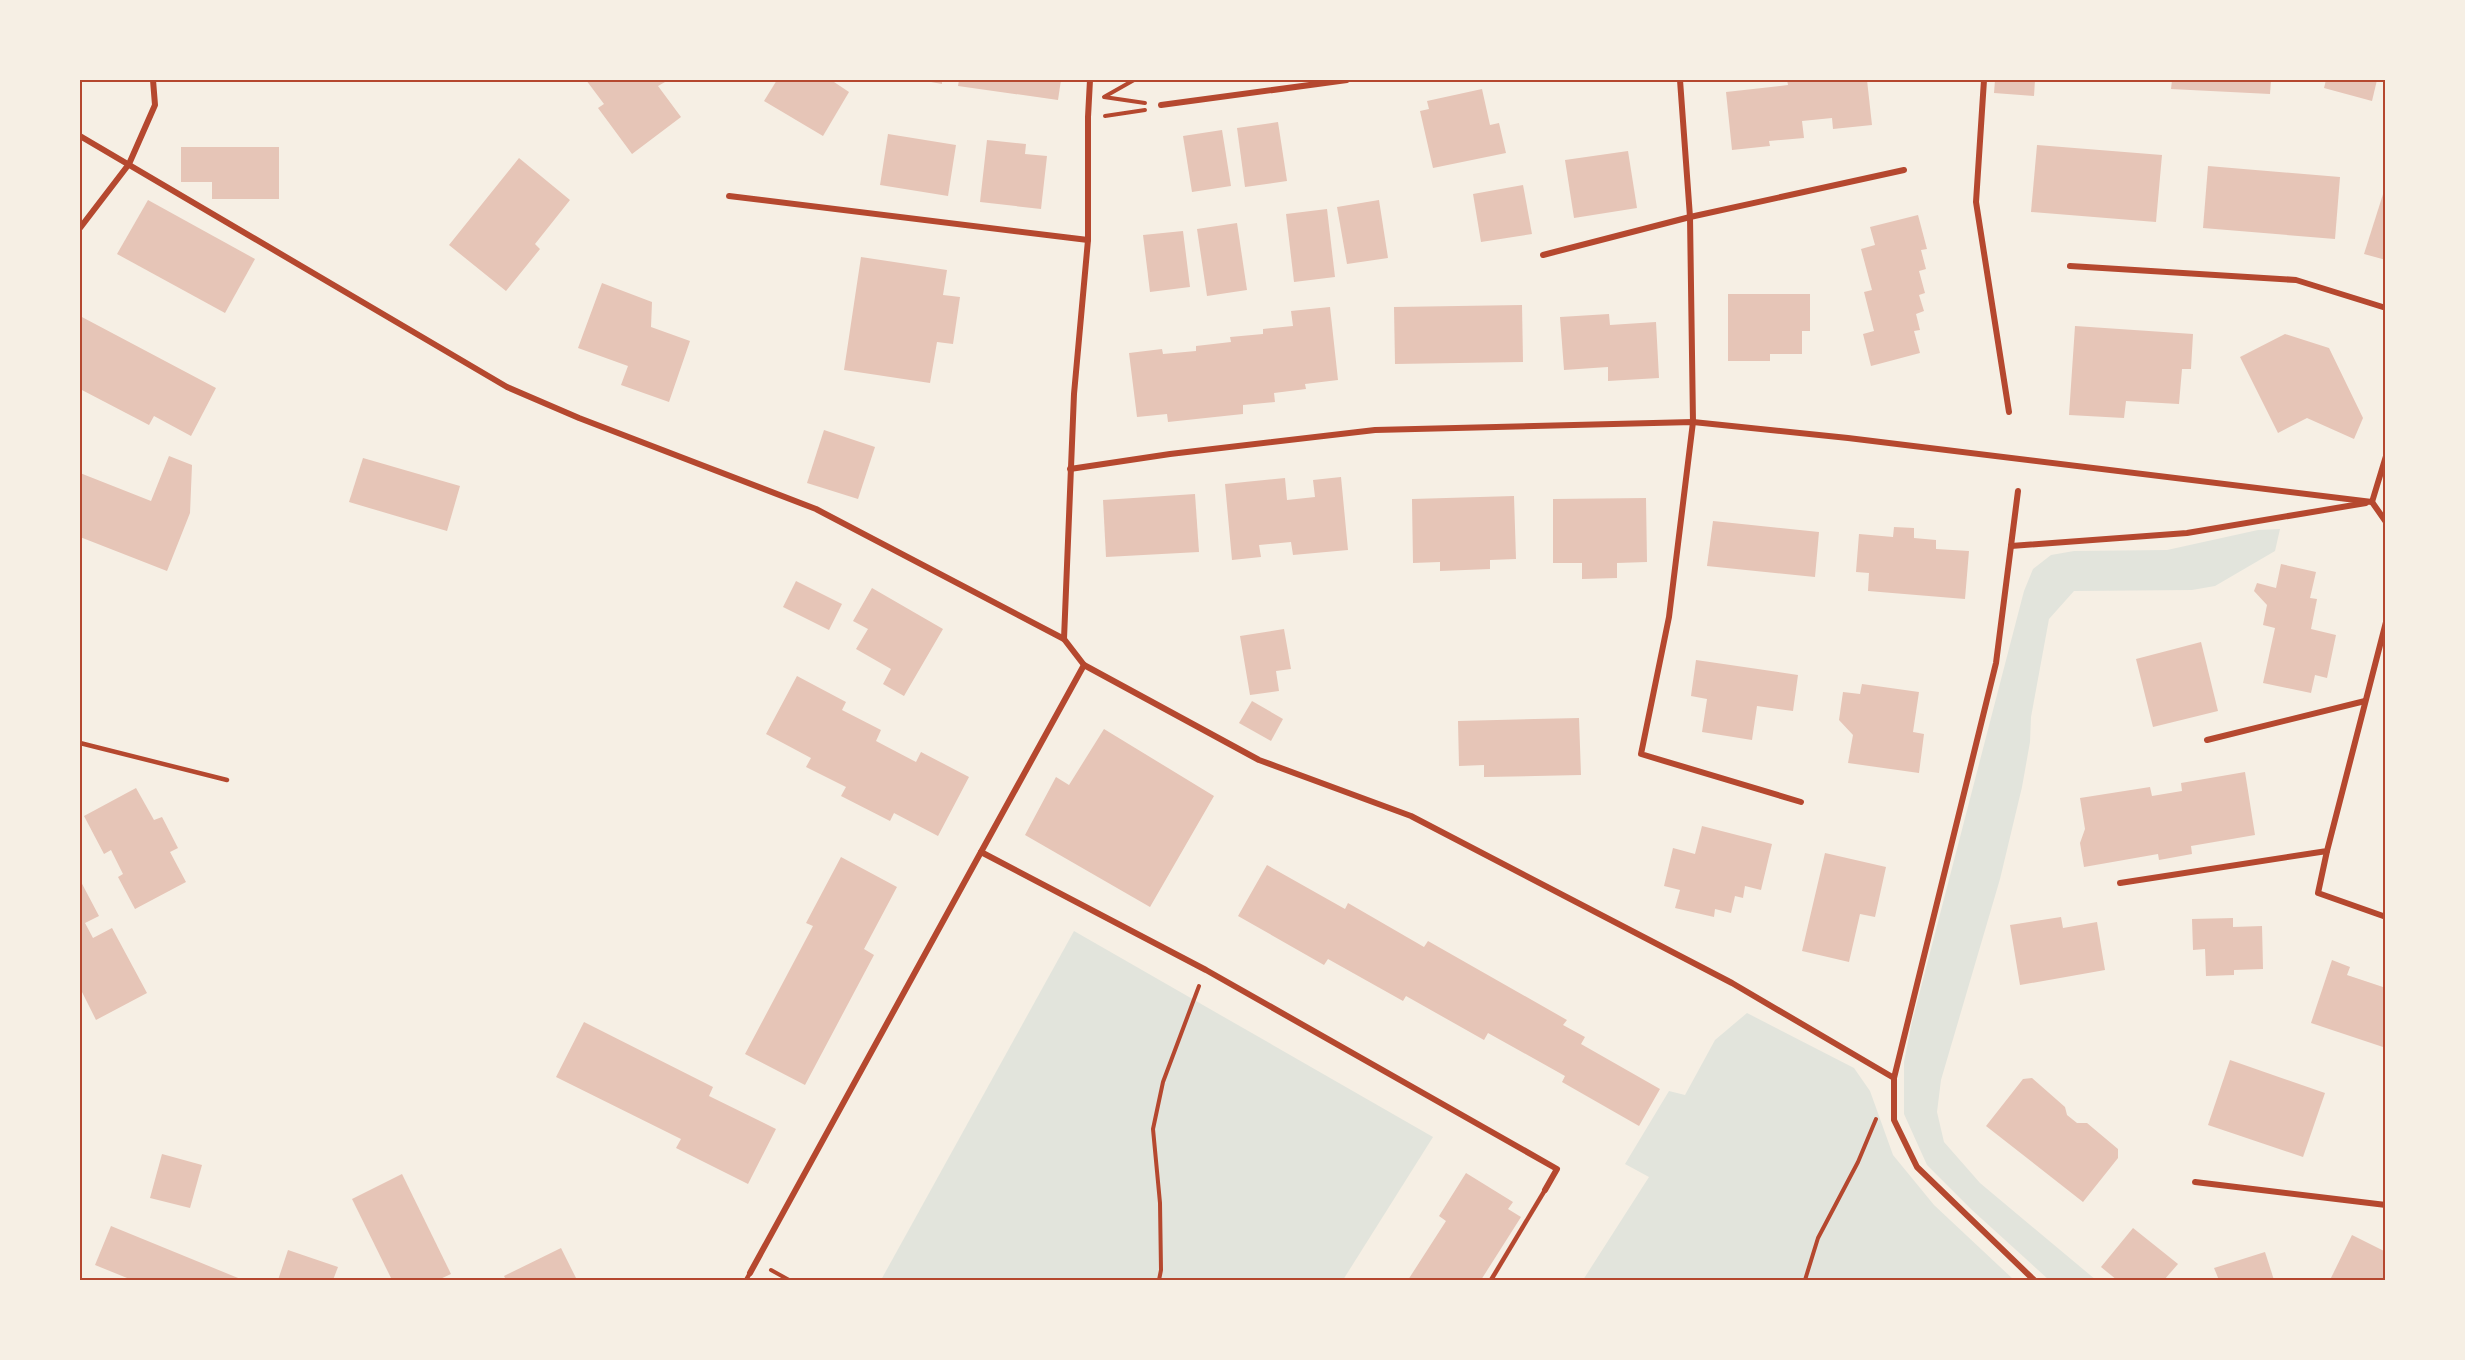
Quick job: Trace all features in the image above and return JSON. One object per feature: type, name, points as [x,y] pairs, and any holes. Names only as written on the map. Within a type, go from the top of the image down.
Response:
[{"type":"street","points":[[80,228],[129,164],[155,105],[153,80]]},
{"type":"street","points":[[1064,639],[1074,394],[1088,240],[1090,80]]},
{"type":"street","points":[[1161,105],[1347,80]]},
{"type":"street","points":[[1680,80],[1690,217],[1693,422],[1669,617],[1641,754],[1801,802]]},
{"type":"street","points":[[1984,80],[1976,202],[2009,412]]},
{"type":"street","points":[[80,136],[507,387],[579,418],[816,509],[1064,639],[1084,665],[1260,760],[1411,816],[1732,983],[1894,1078]]},
{"type":"street","points":[[1544,255],[1690,217],[1904,170]]},
{"type":"street","points":[[729,196],[1088,240]]},
{"type":"street","points":[[2070,266],[2296,280],[2385,308]]},
{"type":"street","points":[[1071,469],[1170,454],[1375,430],[1693,422],[1848,438],[2373,502]]},
{"type":"street","points":[[2385,456],[2373,502],[2385,522]]},
{"type":"street","points":[[2018,491],[1996,663],[1894,1078],[1894,1120],[1917,1167],[2034,1281]]},
{"type":"street","points":[[2011,546],[2187,533],[2373,502]]},
{"type":"street","points":[[2385,622],[2326,851],[2318,892],[2385,917]]},
{"type":"street","points":[[750,1273],[1084,665]]},
{"type":"street","points":[[2207,740],[2365,701]]},
{"type":"street","points":[[2120,883],[2326,851]]},
{"type":"street","points":[[981,852],[1206,970],[1557,1169],[1545,1190]]},
{"type":"street","points":[[2195,1182],[2385,1205]]},
{"type":"lane","points":[[80,743],[226,780]]},
{"type":"lane","points":[[1491,1281],[1545,1190]]},
{"type":"lane","points":[[746,1281],[750,1273]]},
{"type":"path","points":[[1134,80],[1104,97],[1161,105]]},
{"type":"path","points":[[1088,117],[1140,111],[1161,105]]},
{"type":"path","points":[[1159,1281],[1161,1270],[1160,1203],[1153,1130],[1163,1082],[1206,970]]},
{"type":"path","points":[[1805,1281],[1818,1238],[1858,1162],[1878,1112]]},
{"type":"shaded area","points":[[2280,529],[2275,551],[2215,586],[2192,590],[2074,591],[2049,619],[2031,717],[2030,742],[2022,787],[2000,879],[1941,1080],[1937,1112],[1944,1142],[1980,1183],[2096,1280],[2049,1280],[1972,1210],[1927,1165],[1904,1114],[1904,1062],[1912,1022],[2024,591],[2033,569],[2051,555],[2074,551],[2167,550],[2258,530]]},
{"type":"shaded area","points":[[1074,931],[1433,1137],[1343,1280],[881,1280]]},
{"type":"shaded area","points":[[1747,1013],[1854,1068],[1870,1091],[1893,1155],[1934,1205],[2014,1280],[1583,1280],[1649,1177],[1625,1164],[1669,1091],[1685,1095],[1715,1040]]},
{"type":"building","points":[[586,80],[663,80],[665,82],[658,86],[681,117],[632,154],[598,108],[604,104]]},
{"type":"building","points":[[777,80],[831,80],[849,92],[823,136],[764,101]]},
{"type":"building","points":[[920,80],[942,80],[942,84]]},
{"type":"building","points":[[959,80],[1061,80],[1058,100],[958,86]]},
{"type":"building","points":[[1787,80],[1867,80],[1872,125],[1833,129],[1832,118],[1802,121],[1804,138],[1769,141],[1770,146],[1732,150],[1726,92],[1788,85]]},
{"type":"building","points":[[1995,80],[2035,80],[2034,96],[1994,93]]},
{"type":"building","points":[[2172,80],[2271,80],[2270,94],[2171,89]]},
{"type":"building","points":[[2326,80],[2377,80],[2372,101],[2324,88]]},
{"type":"building","points":[[1482,89],[1490,125],[1499,123],[1506,153],[1433,168],[1420,111],[1429,109],[1427,101]]},
{"type":"building","points":[[1278,122],[1287,181],[1245,187],[1237,128]]},
{"type":"building","points":[[1222,130],[1231,186],[1192,192],[1183,136]]},
{"type":"building","points":[[888,134],[956,145],[948,196],[880,185]]},
{"type":"building","points":[[987,140],[1026,144],[1025,154],[1047,156],[1041,209],[980,202]]},
{"type":"building","points":[[2037,145],[2162,155],[2156,222],[2031,212]]},
{"type":"building","points":[[181,147],[279,147],[279,199],[212,199],[212,182],[181,182]]},
{"type":"building","points":[[1628,151],[1637,208],[1574,218],[1565,160]]},
{"type":"building","points":[[519,158],[570,200],[535,244],[540,249],[506,291],[449,245]]},
{"type":"building","points":[[2208,166],[2340,177],[2335,239],[2203,228]]},
{"type":"building","points":[[1523,185],[1532,234],[1481,242],[1473,194]]},
{"type":"building","points":[[2384,191],[2386,191],[2386,260],[2364,254]]},
{"type":"building","points":[[148,200],[255,259],[225,313],[117,254]]},
{"type":"building","points":[[1379,200],[1388,258],[1347,264],[1337,207]]},
{"type":"building","points":[[1327,209],[1335,277],[1294,282],[1286,214]]},
{"type":"building","points":[[1918,215],[1927,249],[1921,250],[1926,269],[1919,271],[1925,293],[1919,295],[1924,311],[1916,314],[1920,330],[1914,331],[1920,353],[1871,366],[1863,334],[1874,331],[1864,292],[1872,290],[1861,249],[1875,245],[1870,227]]},
{"type":"building","points":[[1237,223],[1247,290],[1207,296],[1197,229]]},
{"type":"building","points":[[1183,231],[1190,287],[1150,292],[1143,235]]},
{"type":"building","points":[[861,257],[947,270],[943,295],[960,297],[953,344],[937,342],[930,383],[844,370]]},
{"type":"building","points":[[602,283],[652,302],[651,327],[690,341],[669,402],[621,385],[628,366],[578,348]]},
{"type":"building","points":[[1728,294],[1810,294],[1810,331],[1802,331],[1802,354],[1770,354],[1770,361],[1728,361]]},
{"type":"building","points":[[1522,305],[1523,362],[1395,364],[1394,307]]},
{"type":"building","points":[[1330,307],[1338,380],[1305,384],[1306,389],[1274,393],[1275,402],[1243,405],[1243,414],[1168,422],[1167,414],[1137,417],[1129,353],[1162,349],[1163,354],[1196,351],[1196,346],[1231,342],[1230,337],[1263,334],[1263,329],[1293,326],[1291,311]]},
{"type":"building","points":[[1609,314],[1610,325],[1656,322],[1659,378],[1608,381],[1608,367],[1564,370],[1560,317]]},
{"type":"building","points":[[80,316],[216,388],[191,436],[154,416],[149,425],[80,389],[82,366],[80,365]]},
{"type":"building","points":[[2075,326],[2193,334],[2191,369],[2182,369],[2179,404],[2126,401],[2124,418],[2069,415]]},
{"type":"building","points":[[2285,334],[2329,348],[2363,418],[2354,439],[2307,418],[2278,433],[2240,357]]},
{"type":"building","points":[[824,430],[875,447],[858,499],[807,483]]},
{"type":"building","points":[[169,456],[192,465],[190,513],[167,571],[80,537],[80,473],[151,501]]},
{"type":"building","points":[[363,458],[460,486],[447,531],[349,502]]},
{"type":"building","points":[[1341,477],[1348,550],[1293,555],[1291,542],[1259,545],[1261,557],[1232,560],[1225,484],[1285,478],[1287,500],[1315,497],[1313,480]]},
{"type":"building","points":[[1195,494],[1199,552],[1106,557],[1103,500]]},
{"type":"building","points":[[1514,496],[1516,559],[1490,560],[1490,569],[1440,571],[1440,562],[1413,563],[1412,499]]},
{"type":"building","points":[[1646,498],[1647,562],[1617,563],[1617,578],[1582,579],[1582,563],[1553,563],[1553,499]]},
{"type":"building","points":[[1713,521],[1819,532],[1815,577],[1707,566]]},
{"type":"building","points":[[1894,527],[1914,528],[1914,538],[1936,540],[1936,549],[1969,551],[1965,599],[1868,591],[1869,573],[1856,572],[1859,534],[1893,537]]},
{"type":"building","points":[[2281,564],[2316,572],[2310,598],[2317,599],[2311,629],[2336,635],[2327,678],[2315,675],[2311,693],[2263,683],[2275,628],[2263,625],[2267,605],[2254,591],[2257,583],[2276,588]]},
{"type":"building","points":[[796,581],[842,604],[829,630],[783,607]]},
{"type":"building","points":[[872,588],[943,629],[904,696],[883,684],[891,669],[856,649],[868,629],[853,621]]},
{"type":"building","points":[[1284,629],[1291,669],[1276,671],[1279,691],[1250,695],[1240,636]]},
{"type":"building","points":[[2201,642],[2218,711],[2153,727],[2136,659]]},
{"type":"building","points":[[1696,660],[1798,675],[1793,711],[1757,706],[1752,740],[1702,732],[1707,699],[1691,696]]},
{"type":"building","points":[[797,676],[846,702],[842,710],[881,730],[876,741],[916,762],[921,752],[969,777],[938,836],[894,813],[890,821],[841,796],[846,787],[806,767],[811,758],[766,734]]},
{"type":"building","points":[[1862,684],[1919,692],[1913,732],[1924,734],[1919,773],[1848,763],[1853,735],[1839,720],[1843,692],[1860,694]]},
{"type":"building","points":[[1252,701],[1283,719],[1271,741],[1239,723]]},
{"type":"building","points":[[1579,718],[1581,775],[1484,777],[1484,765],[1459,766],[1458,721]]},
{"type":"building","points":[[1104,729],[1214,796],[1150,907],[1025,835],[1056,777],[1069,785]]},
{"type":"building","points":[[2245,772],[2255,835],[2191,846],[2192,854],[2159,860],[2158,854],[2084,867],[2080,843],[2085,829],[2080,798],[2150,787],[2152,796],[2182,791],[2181,783]]},
{"type":"building","points":[[136,788],[154,820],[162,817],[178,848],[170,852],[186,882],[135,909],[118,877],[123,874],[111,850],[104,854],[84,816]]},
{"type":"building","points":[[1702,826],[1772,844],[1761,890],[1745,886],[1743,898],[1735,896],[1731,913],[1715,909],[1714,917],[1675,908],[1680,890],[1664,886],[1673,848],[1695,854]]},
{"type":"building","points":[[1825,853],[1886,867],[1875,917],[1860,914],[1849,962],[1802,951]]},
{"type":"building","points":[[841,857],[897,887],[864,949],[874,955],[805,1085],[745,1054],[813,926],[806,923]]},
{"type":"building","points":[[1267,865],[1345,909],[1348,903],[1424,947],[1428,941],[1567,1020],[1563,1025],[1585,1037],[1581,1044],[1660,1089],[1639,1126],[1562,1082],[1565,1076],[1488,1033],[1484,1040],[1406,996],[1403,1001],[1328,959],[1324,965],[1238,916]]},
{"type":"building","points":[[80,880],[99,916],[85,923],[93,938],[112,928],[147,993],[96,1020],[80,988]]},
{"type":"building","points":[[2061,917],[2063,928],[2097,922],[2105,970],[2020,985],[2010,925]]},
{"type":"building","points":[[2233,918],[2233,927],[2262,926],[2263,969],[2234,970],[2234,975],[2206,976],[2205,949],[2193,950],[2192,919]]},
{"type":"building","points":[[2332,960],[2350,967],[2347,975],[2386,988],[2386,1048],[2311,1023]]},
{"type":"building","points":[[584,1022],[713,1087],[709,1096],[776,1129],[748,1184],[676,1148],[681,1139],[556,1077]]},
{"type":"building","points":[[2230,1060],[2325,1093],[2303,1157],[2208,1125]]},
{"type":"building","points":[[2032,1078],[2065,1107],[2067,1115],[2077,1123],[2087,1123],[2118,1149],[2118,1158],[2083,1202],[1986,1126],[2023,1079]]},
{"type":"building","points":[[162,1154],[202,1165],[190,1208],[150,1198]]},
{"type":"building","points":[[1466,1173],[1513,1202],[1508,1209],[1521,1217],[1481,1280],[1408,1280],[1446,1221],[1439,1216]]},
{"type":"building","points":[[402,1174],[451,1274],[438,1280],[392,1280],[352,1199]]},
{"type":"building","points":[[111,1226],[243,1280],[132,1280],[95,1265]]},
{"type":"building","points":[[2133,1228],[2178,1264],[2164,1280],[2117,1280],[2101,1267]]},
{"type":"building","points":[[2352,1235],[2386,1252],[2386,1280],[2330,1280]]},
{"type":"building","points":[[561,1248],[577,1280],[506,1280],[504,1276]]},
{"type":"building","points":[[288,1250],[338,1267],[333,1280],[278,1280]]},
{"type":"building","points":[[2265,1252],[2274,1280],[2219,1280],[2214,1268]]}]
